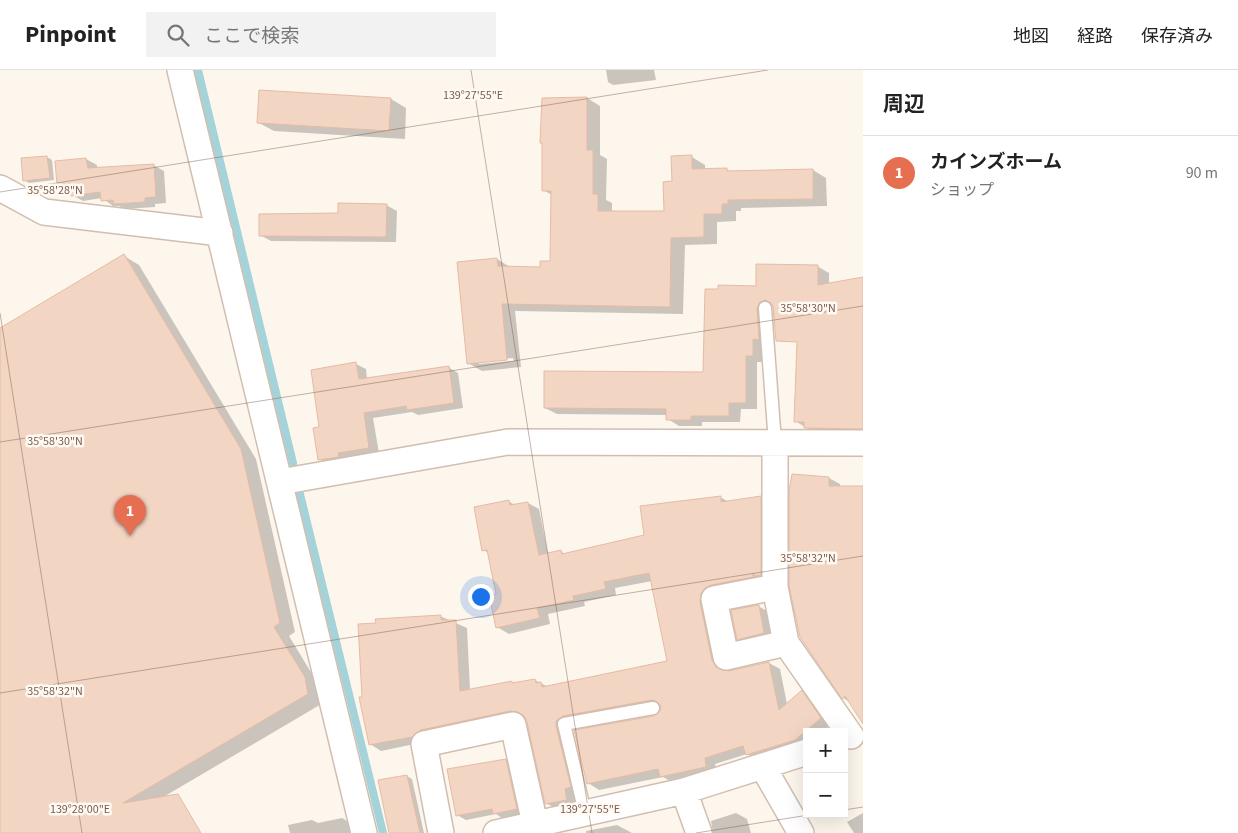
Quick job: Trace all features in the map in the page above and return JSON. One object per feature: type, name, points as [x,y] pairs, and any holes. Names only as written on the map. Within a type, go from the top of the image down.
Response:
[{"type":"street","points":[[180,70],[364,833]]},
{"type":"street","points":[[0,188],[44,212],[220,233]]},
{"type":"street","points":[[280,482],[508,442],[863,443]]},
{"type":"street","points":[[774,443],[775,587],[786,643],[853,736]]},
{"type":"street","points":[[775,587],[714,599],[726,657],[786,643]]},
{"type":"street","points":[[441,833],[424,744],[513,724],[535,824]]},
{"type":"street","points":[[496,833],[684,791],[803,753]]},
{"type":"street","points":[[763,767],[801,833]]},
{"type":"street","points":[[684,791],[699,833]]},
{"type":"lane","points":[[765,308],[774,443]]},
{"type":"lane","points":[[585,813],[564,724],[653,708]]},
{"type":"building","points":[[259,90],[391,98],[389,131],[257,123]]},
{"type":"building","points":[[587,97],[587,150],[593,150],[593,194],[598,194],[598,211],[664,211],[663,182],[672,181],[671,156],[692,155],[692,169],[727,168],[727,171],[813,169],[813,199],[728,200],[728,204],[722,204],[722,214],[704,214],[704,237],[671,238],[670,307],[502,304],[507,360],[467,364],[457,262],[497,258],[498,266],[540,267],[540,261],[550,261],[551,191],[542,191],[542,143],[540,143],[542,98]]},
{"type":"building","points":[[47,156],[50,178],[23,181],[21,158]]},
{"type":"building","points":[[86,158],[88,168],[154,164],[156,197],[145,198],[145,202],[114,204],[113,200],[101,201],[100,192],[71,196],[70,184],[57,185],[55,161]]},
{"type":"building","points":[[338,203],[387,204],[386,237],[259,236],[259,214],[338,213]]},
{"type":"building","points":[[124,254],[241,449],[280,623],[274,627],[305,677],[308,694],[123,803],[178,794],[201,833],[0,833],[0,328]]},
{"type":"building","points":[[756,264],[818,265],[818,285],[863,277],[863,429],[804,428],[804,422],[794,422],[797,342],[776,341],[773,307],[771,303],[765,300],[760,302],[757,308],[759,340],[753,339],[753,356],[746,356],[746,403],[729,403],[729,416],[691,416],[691,420],[666,420],[666,409],[544,408],[544,371],[703,372],[705,289],[718,289],[718,285],[756,286]]},
{"type":"building","points":[[356,362],[359,379],[449,366],[454,403],[407,410],[406,406],[364,413],[369,448],[338,453],[339,457],[318,460],[313,428],[319,427],[311,370]]},
{"type":"building","points":[[792,474],[829,477],[829,486],[863,486],[863,724],[845,696],[842,699],[800,637],[789,586],[789,491]]},
{"type":"building","points":[[721,496],[721,502],[761,496],[761,575],[755,576],[753,573],[753,577],[711,585],[705,588],[701,594],[700,602],[712,660],[716,667],[729,671],[769,662],[779,710],[802,690],[821,718],[809,728],[803,728],[803,733],[795,740],[746,755],[743,746],[705,758],[706,767],[660,777],[658,769],[587,784],[574,730],[654,716],[660,711],[661,706],[652,700],[563,716],[556,721],[556,726],[571,787],[565,789],[567,800],[545,804],[527,722],[524,716],[518,712],[510,711],[421,730],[412,737],[369,745],[359,697],[362,697],[358,624],[376,623],[375,619],[441,615],[441,620],[456,620],[460,691],[512,681],[512,683],[535,679],[536,683],[541,682],[542,687],[667,661],[649,573],[604,582],[606,589],[573,596],[574,600],[537,608],[540,618],[496,628],[489,595],[496,594],[487,550],[482,551],[474,507],[509,500],[510,505],[528,502],[539,555],[561,550],[562,554],[644,535],[640,506]]},
{"type":"building","points":[[759,605],[764,633],[737,640],[731,610]]},
{"type":"building","points":[[506,759],[517,809],[493,814],[492,809],[456,816],[447,769]]},
{"type":"building","points":[[407,775],[420,833],[389,833],[378,780]]},
{"type":"waterway","points":[[198,70],[293,463]]},
{"type":"waterway","points":[[299,490],[383,833]]},
{"type":"place","name":"カインズホーム","points":[[130,536]]}]
